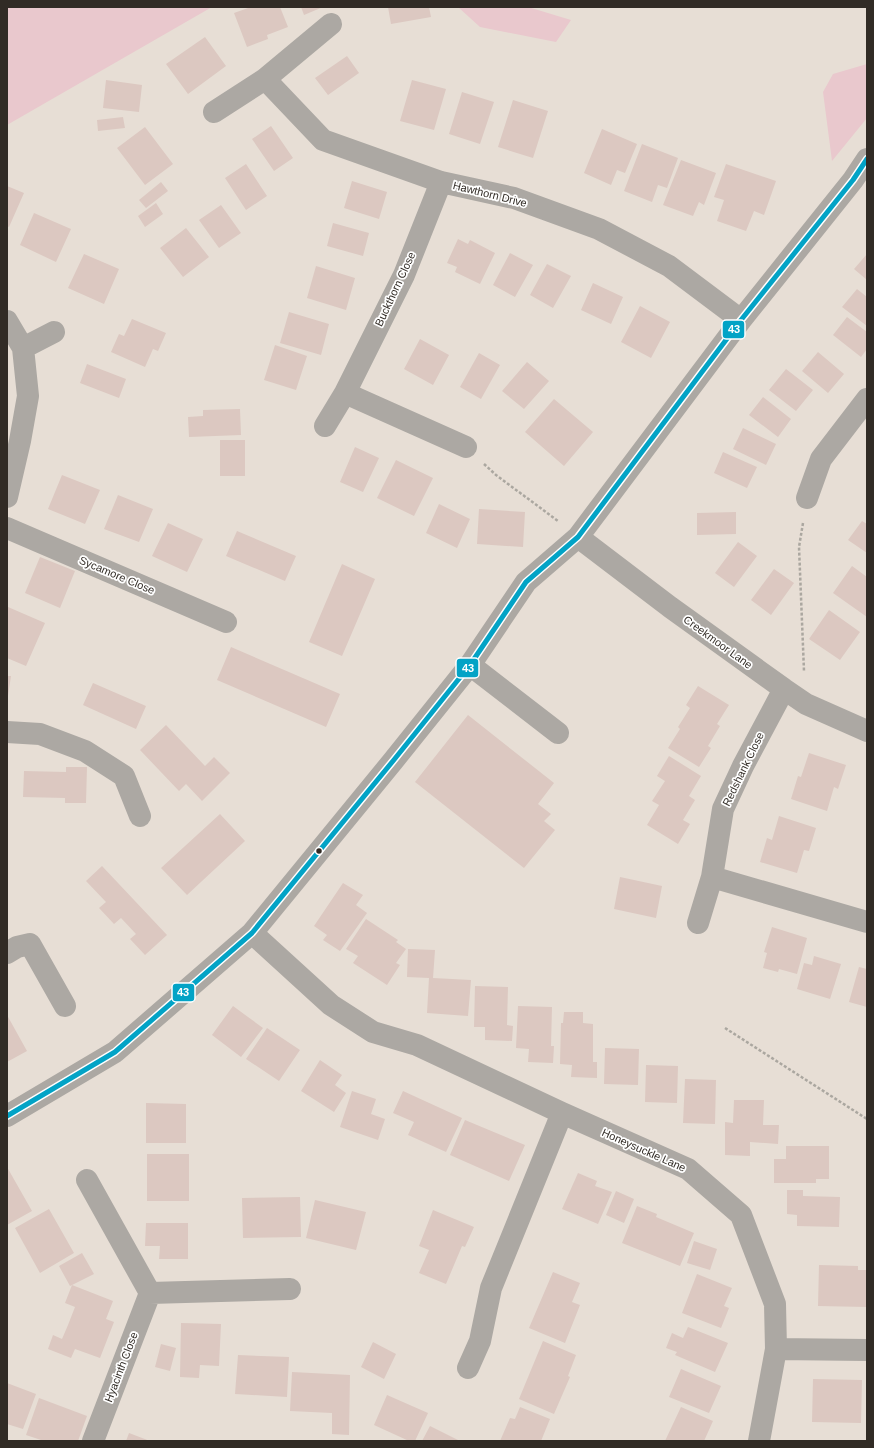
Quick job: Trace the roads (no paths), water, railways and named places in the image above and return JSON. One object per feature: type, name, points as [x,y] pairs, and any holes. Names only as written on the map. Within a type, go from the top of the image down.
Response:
[{"type":"street","points":[[214,112],[265,79],[331,24]]},
{"type":"street","name":"Hawthorn Drive","points":[[265,79],[323,140],[441,182],[514,198],[599,228],[669,266],[741,320]]},
{"type":"street","points":[[7,1116],[115,1052],[252,933],[393,762],[470,665],[526,582],[578,537],[741,320],[853,180],[867,159]]},
{"type":"street","name":"Buckthorn Close","points":[[325,426],[344,393],[404,275],[441,182]]},
{"type":"street","points":[[7,321],[23,348],[28,396],[20,441],[7,496]]},
{"type":"street","points":[[23,348],[54,332]]},
{"type":"street","points":[[344,393],[466,447]]},
{"type":"street","points":[[807,498],[821,459],[867,399]]},
{"type":"street","name":"Sycamore Close","points":[[7,528],[226,622]]},
{"type":"street","name":"Creekmoor Lane","points":[[578,537],[670,607],[806,704],[867,731]]},
{"type":"street","points":[[470,665],[558,732]]},
{"type":"street","name":"Redshank Close","points":[[698,922],[712,877],[723,808],[743,766],[784,689]]},
{"type":"street","points":[[7,732],[40,734],[85,751],[124,776],[140,816]]},
{"type":"street","points":[[712,877],[867,922]]},
{"type":"street","name":"Honeysuckle Lane","points":[[252,933],[331,1005],[374,1032],[418,1045],[562,1114],[688,1169],[741,1215],[775,1304],[776,1349],[759,1441]]},
{"type":"street","points":[[7,953],[17,947],[30,944],[65,1006]]},
{"type":"street","points":[[468,1368],[480,1340],[491,1288],[562,1114]]},
{"type":"street","points":[[87,1180],[150,1293],[290,1289]]},
{"type":"street","name":"Hyacinth Close","points":[[93,1441],[150,1293]]},
{"type":"street","points":[[776,1349],[867,1350]]}]
